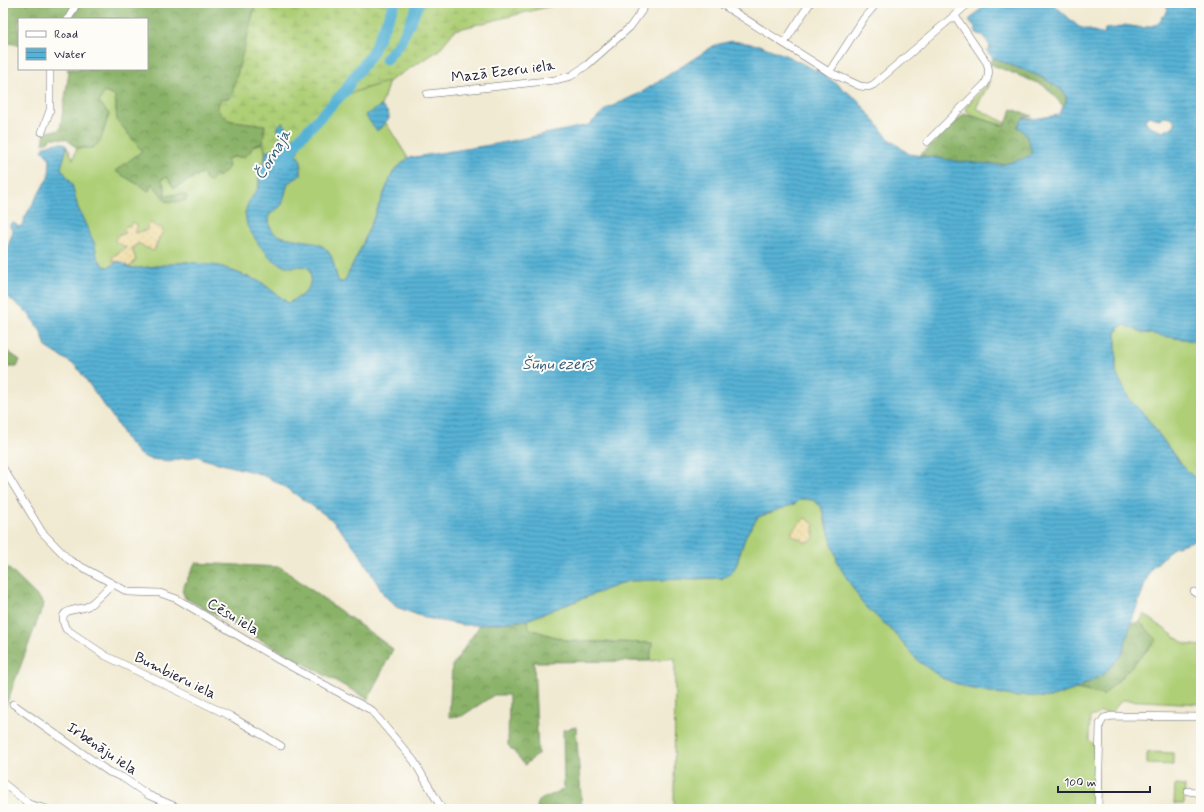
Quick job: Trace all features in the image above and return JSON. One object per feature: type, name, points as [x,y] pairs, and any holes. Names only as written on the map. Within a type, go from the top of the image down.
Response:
[{"type":"street","points":[[69,18],[77,3]]},
{"type":"street","name":"Mazā Ezeru iela","points":[[427,94],[555,80],[571,76],[587,65],[630,26],[646,3]]},
{"type":"street","points":[[720,3],[730,6],[784,44],[829,72],[860,86],[868,87],[873,85],[969,3]]},
{"type":"street","points":[[784,44],[810,3]]},
{"type":"street","points":[[829,72],[864,18],[876,3]]},
{"type":"street","points":[[927,142],[986,84],[990,71],[987,63],[955,16]]},
{"type":"street","points":[[42,132],[50,110],[50,70]]},
{"type":"street","name":"Cēsu iela","points":[[3,468],[42,532],[69,560],[128,592],[160,593],[177,599],[279,660],[371,710],[414,761],[442,809]]},
{"type":"street","name":"Bumbieru iela","points":[[112,584],[87,606],[71,610],[64,615],[63,622],[66,629],[106,656],[230,716],[282,746]]},
{"type":"street","points":[[1194,592],[1201,596]]},
{"type":"street","name":"Irbenāju iela","points":[[13,704],[109,772],[122,778],[148,795],[181,809]]},
{"type":"street","points":[[1098,809],[1100,724],[1104,718],[1112,716],[1201,718]]},
{"type":"street","points":[[3,783],[29,804],[47,809]]},
{"type":"street","points":[[1188,791],[1201,793]]},
{"type":"green space","points":[[3,3],[256,3],[231,99],[228,120],[265,125],[263,143],[253,146],[250,152],[244,157],[233,157],[227,159],[229,166],[221,175],[214,178],[210,182],[205,178],[203,173],[174,188],[167,177],[161,179],[165,187],[165,196],[182,194],[187,196],[186,200],[179,202],[166,201],[152,183],[149,191],[115,171],[142,151],[117,120],[115,96],[104,92],[99,102],[109,114],[100,142],[92,148],[77,148],[66,139],[53,138],[43,144],[45,132],[60,130],[69,72],[68,70],[148,70],[148,18],[18,18],[18,45],[3,42]]},
{"type":"green space","points":[[256,3],[549,3],[551,6],[455,30],[438,51],[389,81],[348,94],[302,140],[297,154],[288,142],[288,131],[281,133],[281,146],[266,152],[263,143],[265,125],[228,120],[217,109],[221,99],[231,98]]},
{"type":"green space","points":[[993,58],[1053,84],[1065,95],[1066,101],[1064,107],[1045,86],[990,64]]},
{"type":"green space","points":[[991,80],[976,108],[1006,123],[1005,126],[970,115],[965,108]]},
{"type":"green space","points":[[389,81],[381,106],[365,115],[377,131],[386,123],[408,158],[393,172],[345,282],[339,282],[332,257],[327,250],[314,243],[283,237],[276,234],[270,227],[269,215],[282,205],[288,183],[301,175],[301,161],[297,154],[302,140],[348,94]]},
{"type":"green space","points":[[104,92],[115,96],[117,120],[143,151],[116,171],[149,191],[152,183],[166,201],[179,202],[183,200],[182,194],[165,196],[161,179],[203,173],[212,179],[226,171],[229,166],[227,159],[233,157],[244,157],[250,152],[253,146],[263,143],[265,156],[259,173],[259,186],[245,213],[293,267],[304,266],[310,269],[311,276],[309,287],[303,294],[288,303],[261,282],[220,266],[186,262],[141,268],[129,268],[136,260],[132,248],[134,248],[137,244],[150,249],[155,248],[163,231],[158,228],[134,233],[131,225],[129,226],[119,243],[126,248],[114,256],[113,261],[118,261],[109,267],[104,266],[97,257],[95,245],[78,208],[72,184],[61,168],[67,147],[73,159],[77,148],[89,148],[100,142],[109,114],[99,102]]},
{"type":"green space","points":[[1012,109],[1032,116],[1023,118],[1017,127],[1023,131],[1029,142],[1032,153],[1024,160],[1011,163],[979,164],[920,155],[964,114],[1005,126]]},
{"type":"green space","points":[[1124,325],[1145,333],[1201,342],[1201,484],[1180,463],[1144,414],[1129,399],[1116,373],[1116,333],[1119,327]]},
{"type":"green space","points":[[3,348],[20,360],[17,367],[3,367]]},
{"type":"green space","points":[[802,499],[813,500],[821,506],[826,526],[862,603],[942,678],[968,688],[1017,697],[1020,695],[1050,698],[1076,689],[1104,695],[1157,640],[1140,622],[1144,614],[1185,644],[1201,646],[1201,704],[1122,700],[1111,713],[1100,712],[1097,715],[1090,717],[1089,740],[1096,747],[1095,809],[674,809],[675,658],[650,661],[652,643],[568,641],[529,629],[527,620],[628,581],[723,578],[736,566],[746,535],[758,517],[794,504]]},
{"type":"green space","points":[[3,563],[44,603],[3,713]]},
{"type":"green space","points":[[195,563],[280,567],[393,649],[368,699],[185,598],[182,590]]},
{"type":"green space","points":[[527,620],[530,629],[568,641],[652,643],[650,661],[534,662],[538,754],[525,765],[508,745],[509,695],[494,695],[462,716],[449,717],[452,666],[480,625]]},
{"type":"green space","points":[[1140,622],[1157,640],[1104,695],[1076,689],[1104,674],[1122,654],[1131,623]]},
{"type":"green space","points":[[576,727],[582,809],[537,809],[538,801],[564,789],[563,730]]},
{"type":"green space","points":[[1147,752],[1173,753],[1173,765],[1147,764]]},
{"type":"green space","points":[[1175,785],[1185,786],[1184,804],[1174,804]]},
{"type":"sand","points":[[133,222],[137,224],[137,228],[134,233],[147,230],[147,226],[151,223],[158,228],[160,226],[163,231],[155,250],[153,251],[140,244],[137,244],[132,248],[136,260],[129,268],[121,262],[112,261],[112,257],[126,248],[119,243],[117,244],[115,240],[117,235],[124,234],[125,232],[123,230],[126,226],[129,226]]},
{"type":"sand","points":[[805,518],[814,524],[814,538],[811,541],[805,542],[792,535],[792,531]]},
{"type":"water","name":"Šūņu ezers","points":[[987,3],[1052,3],[1079,27],[1104,34],[1105,29],[1125,25],[1143,28],[1158,24],[1162,19],[1161,17],[1164,16],[1168,10],[1165,3],[1201,3],[1201,342],[1145,333],[1124,325],[1119,327],[1116,333],[1116,373],[1129,399],[1144,414],[1180,463],[1201,484],[1201,541],[1193,541],[1174,547],[1150,570],[1131,623],[1122,654],[1104,674],[1076,689],[1050,698],[1020,695],[1018,697],[968,688],[942,678],[918,661],[892,631],[862,603],[838,564],[821,506],[813,500],[802,499],[794,504],[758,517],[746,535],[736,566],[731,573],[723,578],[628,581],[527,620],[480,625],[462,625],[426,618],[396,607],[384,595],[358,551],[331,519],[282,485],[260,474],[203,459],[198,456],[168,461],[149,459],[140,455],[126,439],[114,419],[76,366],[46,347],[41,332],[28,313],[3,293],[3,261],[13,231],[10,224],[14,223],[19,227],[22,225],[25,217],[49,176],[50,159],[42,150],[46,146],[55,143],[64,143],[67,147],[61,168],[72,184],[78,208],[95,245],[97,257],[104,266],[110,267],[118,261],[130,268],[186,262],[220,266],[261,282],[288,303],[303,294],[309,287],[311,276],[310,269],[304,266],[292,267],[281,265],[271,258],[260,246],[247,226],[245,213],[248,203],[259,187],[259,174],[265,161],[266,152],[281,146],[282,137],[277,128],[282,122],[288,128],[288,142],[301,161],[301,175],[288,183],[282,205],[269,215],[270,227],[276,234],[283,237],[314,243],[327,250],[332,257],[339,282],[344,282],[359,252],[393,172],[408,158],[496,144],[589,125],[606,109],[642,92],[715,45],[732,41],[759,45],[785,55],[823,74],[857,99],[889,139],[909,154],[963,162],[1001,165],[1022,159],[1032,153],[1029,141],[1025,134],[1017,127],[1023,118],[1033,119],[1058,115],[1066,102],[1066,96],[1063,91],[1044,78],[993,58],[987,51],[990,46],[983,35],[975,32],[975,27],[969,20]],"holes":[[[1149,116],[1159,119],[1164,116],[1170,117],[1175,122],[1174,126],[1163,132],[1148,125],[1145,120]]]},
{"type":"water","points":[[381,106],[388,113],[389,119],[377,131],[365,115]]},
{"type":"waterway","name":"Čornaja","points":[[286,163],[298,140],[346,90],[371,55],[395,3]]},
{"type":"waterway","points":[[386,59],[401,41],[419,3]]}]
